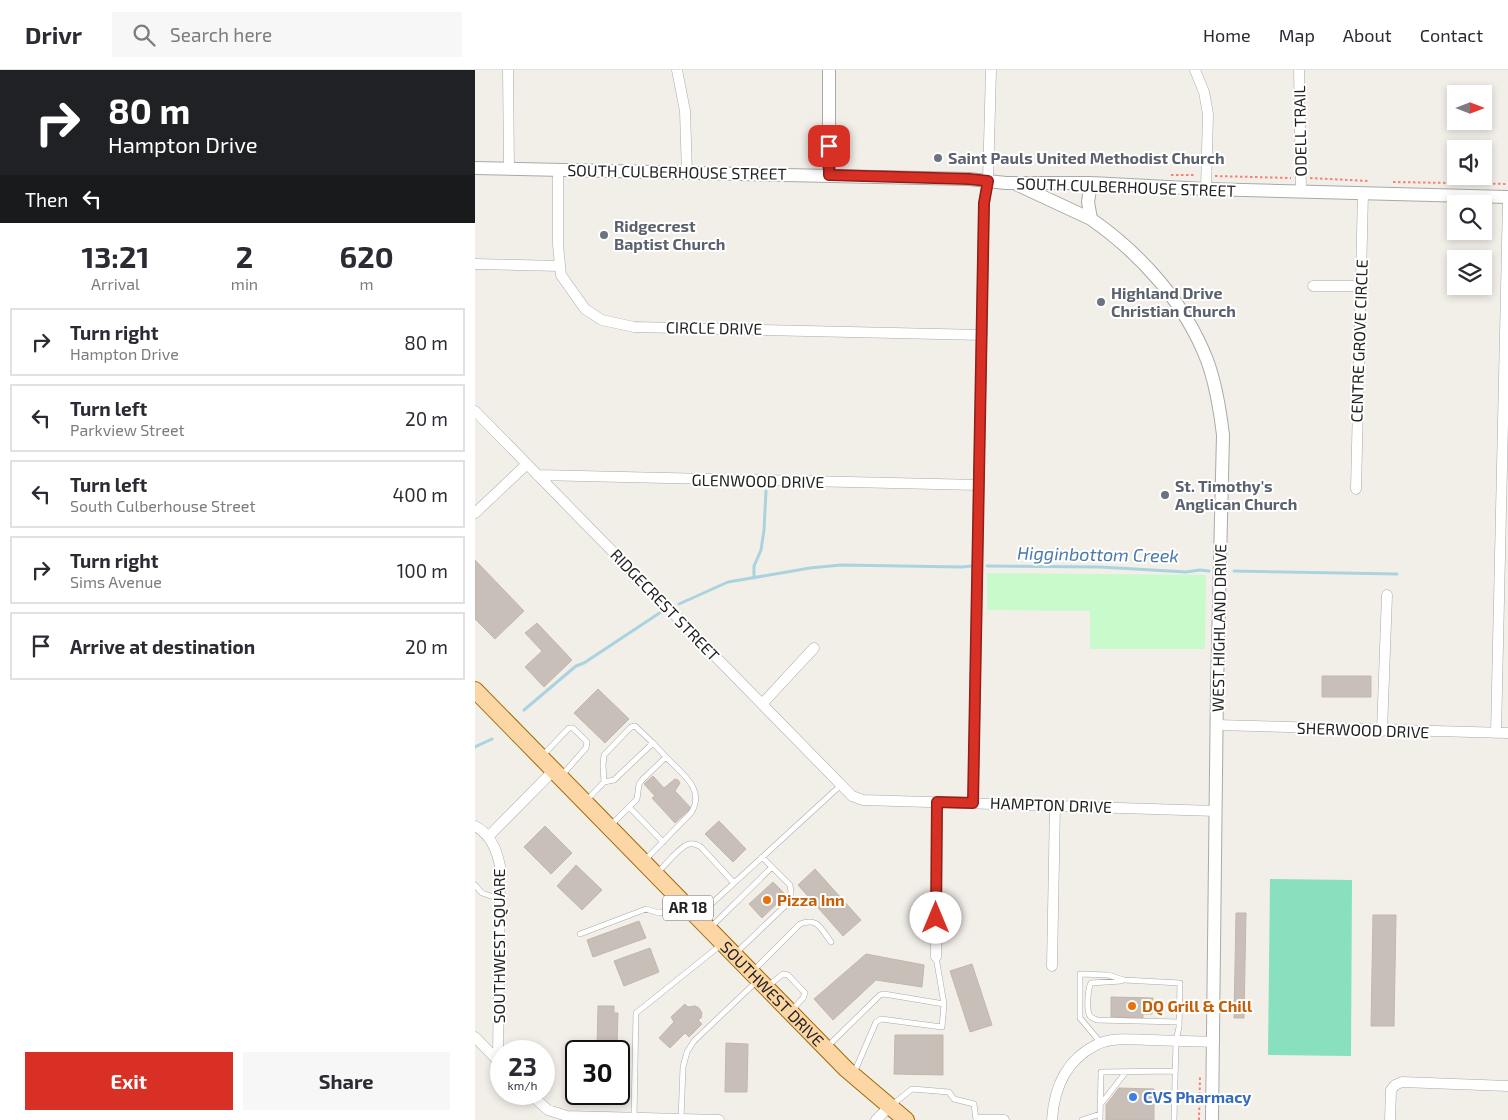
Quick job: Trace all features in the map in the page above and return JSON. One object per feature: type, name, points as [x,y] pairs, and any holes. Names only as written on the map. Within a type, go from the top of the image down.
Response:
[{"type":"main road","name":"SOUTHWEST DRIVE","points":[[475,690],[789,1012],[853,1075],[906,1120]]},
{"type":"street","points":[[508,70],[509,168]]},
{"type":"street","points":[[677,70],[685,111],[687,173]]},
{"type":"street","points":[[829,70],[829,175]]},
{"type":"street","points":[[973,803],[984,203],[988,181],[991,70]]},
{"type":"street","points":[[1195,70],[1204,92],[1208,114],[1206,189]]},
{"type":"street","name":"ODELL TRAIL","points":[[1299,70],[1301,191]]},
{"type":"street","name":"SOUTH CULBERHOUSE STREET","points":[[475,168],[829,175],[969,179],[1014,183],[1091,183],[1206,189],[1508,196]]},
{"type":"street","points":[[475,264],[560,266],[558,245],[558,169]]},
{"type":"street","name":"WEST HIGHLAND DRIVE","points":[[1014,183],[1091,219],[1135,256],[1169,293],[1197,339],[1206,360],[1220,412],[1223,435],[1212,1120]]},
{"type":"street","points":[[1091,183],[1088,202],[1091,219]]},
{"type":"street","name":"CENTRE GROVE CIRCLE","points":[[1355,488],[1363,193]]},
{"type":"street","points":[[1496,733],[1508,201]]},
{"type":"street","name":"CIRCLE DRIVE","points":[[560,266],[561,275],[585,309],[602,320],[633,326],[982,335]]},
{"type":"street","points":[[1313,286],[1361,286]]},
{"type":"street","name":"RIDGECREST STREET","points":[[475,411],[856,798]]},
{"type":"street","points":[[475,513],[527,464]]},
{"type":"street","name":"GLENWOOD DRIVE","points":[[537,475],[979,485]]},
{"type":"street","points":[[1383,731],[1387,595]]},
{"type":"street","points":[[762,704],[814,648]]},
{"type":"street","name":"SHERWOOD DRIVE","points":[[1217,725],[1508,733]]},
{"type":"street","points":[[475,826],[488,837],[557,773]]},
{"type":"street","name":"HAMPTON DRIVE","points":[[856,798],[863,800],[1216,810]]},
{"type":"street","points":[[936,957],[937,802]]},
{"type":"street","points":[[1053,966],[1055,805]]},
{"type":"street","name":"SOUTHWEST SQUARE","points":[[488,837],[498,855],[500,866],[500,1040]]},
{"type":"street","points":[[475,1037],[490,1053]]},
{"type":"street","points":[[1052,1120],[1058,1089],[1066,1069],[1078,1057],[1096,1044],[1113,1040],[1214,1042]]},
{"type":"street","points":[[1390,1120],[1391,1090],[1395,1085],[1402,1082],[1508,1086]]},
{"type":"street","points":[[542,1105],[548,1110],[560,1114],[719,1120]]},
{"type":"street","points":[[876,1120],[889,1107]]},
{"type":"street","points":[[980,1120],[1004,1120]]},
{"type":"lane","points":[[604,782],[604,755],[631,727],[635,726],[692,783],[696,805],[691,813],[643,862]]},
{"type":"lane","points":[[540,757],[569,728],[573,728],[578,732],[587,742],[587,745],[557,773]]},
{"type":"lane","points":[[585,802],[604,782],[614,780],[653,744]]},
{"type":"lane","points":[[609,827],[637,799],[639,784],[642,780],[667,757]]},
{"type":"lane","points":[[697,917],[841,784]]},
{"type":"lane","points":[[630,808],[663,842]]},
{"type":"lane","points":[[656,874],[682,848],[689,844],[696,844],[734,882]]},
{"type":"lane","points":[[634,1118],[636,1013],[728,949],[788,903],[791,892],[790,885],[762,857]]},
{"type":"lane","points":[[709,929],[771,867]]},
{"type":"lane","points":[[475,886],[482,893],[499,899]]},
{"type":"lane","points":[[580,934],[645,909],[659,913],[685,905]]},
{"type":"lane","points":[[675,1119],[683,1067],[687,1052],[694,1041],[758,980],[800,924],[812,921],[818,925],[831,942]]},
{"type":"lane","points":[[853,1075],[878,1020],[943,1027],[944,1004],[936,957]]},
{"type":"lane","points":[[758,980],[783,974],[788,975],[805,992],[805,996],[789,1012]]},
{"type":"lane","points":[[1101,1043],[1080,1018],[1081,974],[1108,975],[1123,980]]},
{"type":"lane","points":[[1174,1120],[1175,1041],[1179,1022],[1180,983],[1123,980],[1091,983],[1089,986],[1088,1009],[1090,1016],[1097,1020],[1179,1022]]},
{"type":"lane","points":[[826,1048],[880,995],[884,994],[944,1004]]},
{"type":"lane","points":[[1100,1120],[1101,1072],[1175,1072]]},
{"type":"lane","points":[[1100,1105],[1126,1072]]},
{"type":"lane","points":[[889,1107],[912,1089],[949,1092],[955,1099],[974,1104],[976,1120]]},
{"type":"lane","points":[[1082,1120],[1100,1114]]},
{"type":"path","points":[[1199,1120],[1200,1069]]},
{"type":"green space","points":[[987,573],[1206,575],[1205,649],[1090,649],[1090,611],[987,610]]},
{"type":"green space","points":[[1270,879],[1352,880],[1351,1056],[1268,1055]]},
{"type":"building","points":[[475,560],[524,611],[495,639],[475,619]]},
{"type":"building","points":[[537,623],[572,660],[544,687],[525,667],[542,651],[525,633]]},
{"type":"building","points":[[1322,676],[1371,676],[1371,697],[1322,697]]},
{"type":"building","points":[[598,689],[629,719],[605,743],[574,713]]},
{"type":"building","points":[[653,776],[664,788],[675,779],[680,783],[675,791],[691,808],[675,823],[652,798],[655,796],[644,784]]},
{"type":"building","points":[[719,821],[746,849],[733,862],[705,834]]},
{"type":"building","points":[[545,826],[572,853],[551,874],[524,847]]},
{"type":"building","points":[[576,865],[602,890],[582,910],[557,886]]},
{"type":"building","points":[[815,869],[861,920],[843,936],[798,885]]},
{"type":"building","name":"Pizza Inn","points":[[773,882],[786,895],[762,918],[749,904]]},
{"type":"building","points":[[1236,913],[1246,913],[1244,1018],[1234,1018]]},
{"type":"building","points":[[1373,915],[1396,915],[1394,1026],[1371,1026]]},
{"type":"building","points":[[639,921],[646,938],[593,957],[587,940]]},
{"type":"building","points":[[650,948],[659,972],[624,986],[614,961]]},
{"type":"building","points":[[866,954],[924,965],[922,987],[876,980],[833,1020],[814,999]]},
{"type":"building","points":[[972,964],[992,1025],[970,1032],[950,971]]},
{"type":"building","name":"DQ Grill & Chill","points":[[1111,997],[1153,998],[1152,1014],[1143,1014],[1143,1018],[1111,1017]]},
{"type":"building","points":[[685,1004],[688,1007],[695,1006],[699,1008],[702,1013],[701,1018],[698,1020],[702,1024],[689,1037],[685,1033],[670,1048],[659,1038],[674,1022],[671,1017]]},
{"type":"building","points":[[598,1006],[614,1006],[614,1013],[618,1013],[617,1040],[597,1040]]},
{"type":"building","points":[[895,1035],[943,1035],[943,1075],[894,1074]]},
{"type":"building","points":[[726,1043],[748,1044],[747,1092],[725,1092]]},
{"type":"building","name":"CVS Pharmacy","points":[[1119,1088],[1154,1089],[1154,1120],[1106,1120],[1106,1105]]},
{"type":"waterway","points":[[754,578],[754,566],[761,550],[764,530],[766,491]]},
{"type":"waterway","name":"Higginbottom Creek","points":[[679,604],[728,582],[810,568],[841,565],[971,566]]},
{"type":"waterway","name":"Higginbottom Creek","points":[[987,566],[1100,567],[1186,572],[1209,571]]},
{"type":"waterway","name":"Higginbottom Creek","points":[[1234,571],[1397,574]]},
{"type":"waterway","name":"Higginbottom Creek","points":[[524,710],[576,666],[584,663],[661,612]]},
{"type":"waterway","name":"Higginbottom Creek","points":[[475,747],[492,739]]},
{"type":"place","name":"Saint Pauls United Methodist Church","points":[[938,158]]},
{"type":"place","name":"Ridgecrest Baptist Church","points":[[604,235]]},
{"type":"place","name":"Highland Drive Christian Church","points":[[1101,302]]},
{"type":"place","name":"St. Timothy's Anglican Church","points":[[1165,495]]},
{"type":"place","name":"Pizza Inn","points":[[767,900]]},
{"type":"place","name":"DQ Grill & Chill","points":[[1132,1006]]},
{"type":"place","name":"CVS Pharmacy","points":[[1133,1097]]},
{"type":"route","points":[[829,146],[829,175],[988,181],[984,203],[973,803],[937,802],[936,918]]}]
